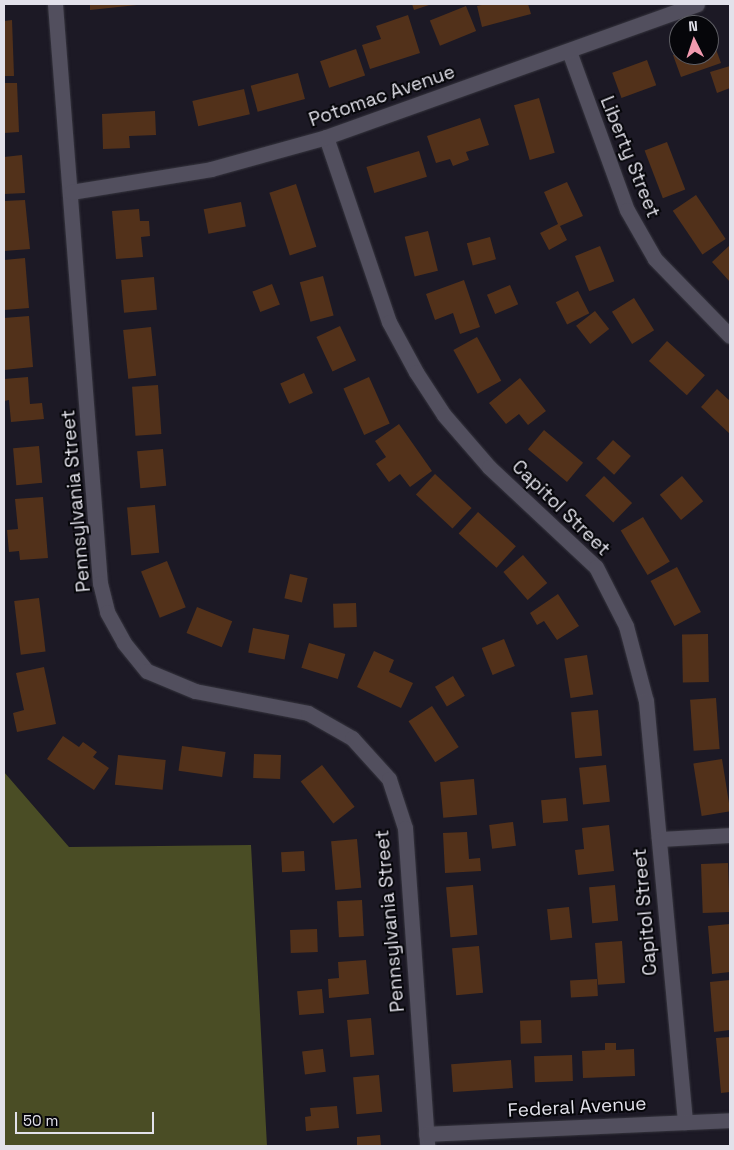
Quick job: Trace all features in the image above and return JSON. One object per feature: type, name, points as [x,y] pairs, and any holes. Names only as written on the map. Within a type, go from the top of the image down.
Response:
[{"type":"street","name":"Pennsylvania Street","points":[[55,4],[72,192],[100,583],[107,612],[124,643],[147,670],[196,691],[308,713],[352,738],[388,779],[405,828],[427,1140]]},
{"type":"street","name":"Potomac Avenue","points":[[72,192],[211,170],[326,137],[697,4]]},
{"type":"street","name":"Liberty Street","points":[[569,51],[627,210],[655,259],[730,336]]},
{"type":"street","name":"Capitol Street","points":[[326,137],[389,322],[416,372],[444,415],[489,467],[596,567],[611,592],[628,634],[646,701],[685,1122]]},
{"type":"street","points":[[659,839],[730,835]]},
{"type":"street","name":"Federal Avenue","points":[[427,1140],[730,1120]]},
{"type":"green space","points":[[4,772],[69,847],[251,845],[267,1146],[4,1146]]},
{"type":"building","points":[[90,4],[136,4],[137,5],[90,10]]},
{"type":"building","points":[[412,4],[432,4],[414,10]]},
{"type":"building","points":[[486,4],[528,4],[531,14],[482,27],[477,6]]},
{"type":"building","points":[[466,6],[476,31],[440,46],[430,21]]},
{"type":"building","points":[[408,15],[420,53],[370,69],[362,45],[381,39],[376,26]]},
{"type":"building","points":[[12,20],[14,76],[4,76],[4,21]]},
{"type":"building","points":[[356,49],[365,75],[329,88],[320,61]]},
{"type":"building","points":[[647,60],[656,85],[621,98],[612,73]]},
{"type":"building","points":[[677,65],[715,65],[681,77]]},
{"type":"building","points":[[730,66],[730,88],[717,93],[710,72]]},
{"type":"building","points":[[298,73],[305,99],[258,112],[251,86]]},
{"type":"building","points":[[4,83],[17,83],[19,132],[4,133]]},
{"type":"building","points":[[244,89],[250,114],[198,126],[192,101]]},
{"type":"building","points":[[539,98],[555,153],[530,160],[514,105]]},
{"type":"building","points":[[155,111],[156,135],[129,136],[130,148],[103,149],[102,114]]},
{"type":"building","points":[[480,118],[489,145],[466,152],[469,160],[453,166],[450,159],[436,163],[427,136]]},
{"type":"building","points":[[667,142],[685,190],[663,198],[645,151]]},
{"type":"building","points":[[419,151],[427,177],[374,193],[366,167]]},
{"type":"building","points":[[22,155],[25,193],[4,194],[4,157]]},
{"type":"building","points":[[567,182],[583,216],[560,226],[567,240],[549,250],[540,233],[558,224],[544,192]]},
{"type":"building","points":[[296,184],[316,247],[290,255],[269,193]]},
{"type":"building","points":[[696,195],[726,239],[702,255],[673,211]]},
{"type":"building","points":[[25,200],[30,249],[4,251],[4,201]]},
{"type":"building","points":[[241,202],[246,227],[208,234],[204,209]]},
{"type":"building","points":[[139,209],[140,221],[149,221],[150,236],[141,237],[143,257],[116,259],[112,211]]},
{"type":"building","points":[[428,231],[438,271],[415,277],[405,237]]},
{"type":"building","points":[[490,237],[496,259],[473,265],[467,243]]},
{"type":"building","points":[[730,245],[730,282],[712,262]]},
{"type":"building","points":[[600,246],[614,281],[589,291],[575,256]]},
{"type":"building","points":[[25,258],[29,308],[4,310],[4,260]]},
{"type":"building","points":[[323,276],[334,316],[310,322],[300,282]]},
{"type":"building","points":[[154,277],[157,310],[124,313],[121,280]]},
{"type":"building","points":[[464,280],[480,327],[460,334],[453,313],[435,320],[426,294]]},
{"type":"building","points":[[272,284],[280,305],[260,312],[252,292]]},
{"type":"building","points":[[510,285],[518,304],[495,314],[487,295]]},
{"type":"building","points":[[578,291],[589,313],[567,325],[556,302]]},
{"type":"building","points":[[634,298],[654,330],[632,344],[612,312]]},
{"type":"building","points":[[595,311],[609,329],[590,344],[576,326]]},
{"type":"building","points":[[29,316],[33,367],[4,370],[4,318]]},
{"type":"building","points":[[340,326],[356,360],[332,371],[316,337]]},
{"type":"building","points":[[151,327],[156,376],[128,379],[123,330]]},
{"type":"building","points":[[477,337],[501,381],[478,394],[453,350]]},
{"type":"building","points":[[667,341],[705,375],[687,395],[649,361]]},
{"type":"building","points":[[304,373],[313,393],[289,404],[280,384]]},
{"type":"building","points":[[28,377],[30,404],[42,403],[44,419],[11,422],[9,400],[4,401],[4,379]]},
{"type":"building","points":[[369,377],[390,424],[364,435],[343,388]]},
{"type":"building","points":[[520,378],[546,411],[528,425],[519,414],[506,424],[489,403]]},
{"type":"building","points":[[158,385],[161,434],[135,436],[132,387]]},
{"type":"building","points":[[717,389],[730,401],[730,434],[701,407]]},
{"type":"building","points":[[399,424],[432,471],[410,487],[400,474],[389,482],[376,464],[386,457],[375,441]]},
{"type":"building","points":[[544,430],[583,463],[567,482],[528,449]]},
{"type":"building","points":[[613,440],[631,456],[614,475],[596,459]]},
{"type":"building","points":[[39,446],[42,483],[16,485],[13,448]]},
{"type":"building","points":[[163,449],[166,486],[140,488],[137,451]]},
{"type":"building","points":[[435,474],[472,508],[452,529],[416,494]]},
{"type":"building","points":[[604,476],[632,503],[613,523],[585,495]]},
{"type":"building","points":[[682,476],[703,501],[681,520],[660,495]]},
{"type":"building","points":[[43,497],[48,558],[20,560],[19,551],[9,552],[7,530],[18,529],[15,499]]},
{"type":"building","points":[[155,505],[159,553],[131,555],[127,507]]},
{"type":"building","points":[[478,512],[516,546],[496,568],[459,534]]},
{"type":"building","points":[[643,517],[670,562],[647,575],[621,530]]},
{"type":"building","points":[[523,555],[547,583],[528,600],[503,572]]},
{"type":"building","points":[[167,561],[186,607],[160,618],[141,571]]},
{"type":"building","points":[[677,567],[701,612],[674,626],[651,581]]},
{"type":"building","points":[[290,574],[308,578],[302,602],[284,598]]},
{"type":"building","points":[[558,594],[579,626],[557,640],[544,621],[537,625],[530,613]]},
{"type":"building","points":[[39,598],[46,652],[21,655],[14,601]]},
{"type":"building","points":[[356,603],[357,627],[334,628],[333,604]]},
{"type":"building","points":[[197,607],[232,621],[222,647],[187,633]]},
{"type":"building","points":[[253,628],[289,635],[285,660],[248,653]]},
{"type":"building","points":[[682,634],[708,634],[709,682],[683,682]]},
{"type":"building","points":[[504,639],[515,666],[493,675],[482,648]]},
{"type":"building","points":[[309,643],[345,654],[338,679],[301,668]]},
{"type":"building","points":[[374,651],[394,660],[389,672],[413,683],[401,708],[357,687]]},
{"type":"building","points":[[587,655],[593,695],[571,698],[564,659]]},
{"type":"building","points":[[44,667],[56,724],[17,732],[13,713],[24,710],[16,673]]},
{"type":"building","points":[[453,676],[465,696],[447,707],[435,687]]},
{"type":"building","points":[[716,698],[720,749],[694,751],[690,700]]},
{"type":"building","points":[[432,706],[459,747],[435,762],[409,721]]},
{"type":"building","points":[[598,710],[602,756],[575,758],[571,712]]},
{"type":"building","points":[[63,736],[79,747],[83,742],[97,752],[93,757],[109,768],[94,790],[47,759]]},
{"type":"building","points":[[182,746],[226,752],[222,777],[179,771]]},
{"type":"building","points":[[254,754],[281,755],[280,779],[253,778]]},
{"type":"building","points":[[118,755],[166,760],[163,790],[115,785]]},
{"type":"building","points":[[722,759],[730,811],[702,816],[693,764]]},
{"type":"building","points":[[322,765],[355,807],[333,823],[301,782]]},
{"type":"building","points":[[606,765],[610,802],[583,805],[579,768]]},
{"type":"building","points":[[474,779],[477,815],[443,818],[440,782]]},
{"type":"building","points":[[566,798],[568,821],[543,823],[541,800]]},
{"type":"building","points":[[513,822],[516,846],[492,849],[489,825]]},
{"type":"building","points":[[609,825],[614,871],[578,875],[575,850],[584,849],[582,828]]},
{"type":"building","points":[[467,832],[469,859],[480,858],[481,871],[445,873],[443,833]]},
{"type":"building","points":[[357,839],[361,888],[335,890],[331,841]]},
{"type":"building","points":[[304,851],[305,871],[282,872],[281,852]]},
{"type":"building","points":[[728,863],[730,912],[703,913],[701,864]]},
{"type":"building","points":[[473,885],[477,935],[450,937],[446,887]]},
{"type":"building","points":[[615,885],[618,921],[592,923],[589,887]]},
{"type":"building","points":[[362,900],[364,936],[339,937],[337,901]]},
{"type":"building","points":[[569,907],[572,938],[550,940],[547,909]]},
{"type":"building","points":[[730,924],[730,972],[712,974],[708,926]]},
{"type":"building","points":[[317,929],[318,952],[291,953],[290,930]]},
{"type":"building","points":[[622,941],[625,983],[598,985],[595,943]]},
{"type":"building","points":[[479,946],[483,993],[456,995],[452,948]]},
{"type":"building","points":[[366,960],[369,994],[329,998],[328,979],[339,978],[338,962]]},
{"type":"building","points":[[597,979],[598,996],[571,997],[570,980]]},
{"type":"building","points":[[730,980],[730,1030],[714,1032],[710,982]]},
{"type":"building","points":[[322,989],[324,1013],[299,1015],[297,991]]},
{"type":"building","points":[[371,1018],[374,1055],[350,1057],[347,1020]]},
{"type":"building","points":[[541,1020],[542,1043],[521,1044],[520,1021]]},
{"type":"building","points":[[730,1037],[730,1092],[721,1093],[716,1038]]},
{"type":"building","points":[[605,1043],[616,1043],[616,1050],[634,1049],[635,1076],[583,1078],[582,1051],[605,1050]]},
{"type":"building","points":[[323,1049],[326,1072],[305,1074],[302,1052]]},
{"type":"building","points":[[572,1055],[573,1081],[535,1082],[534,1056]]},
{"type":"building","points":[[511,1060],[513,1088],[453,1092],[451,1064]]},
{"type":"building","points":[[379,1075],[382,1112],[356,1114],[353,1077]]},
{"type":"building","points":[[337,1106],[339,1128],[306,1131],[305,1117],[311,1116],[310,1108]]},
{"type":"building","points":[[380,1135],[381,1146],[357,1146],[357,1137]]}]
